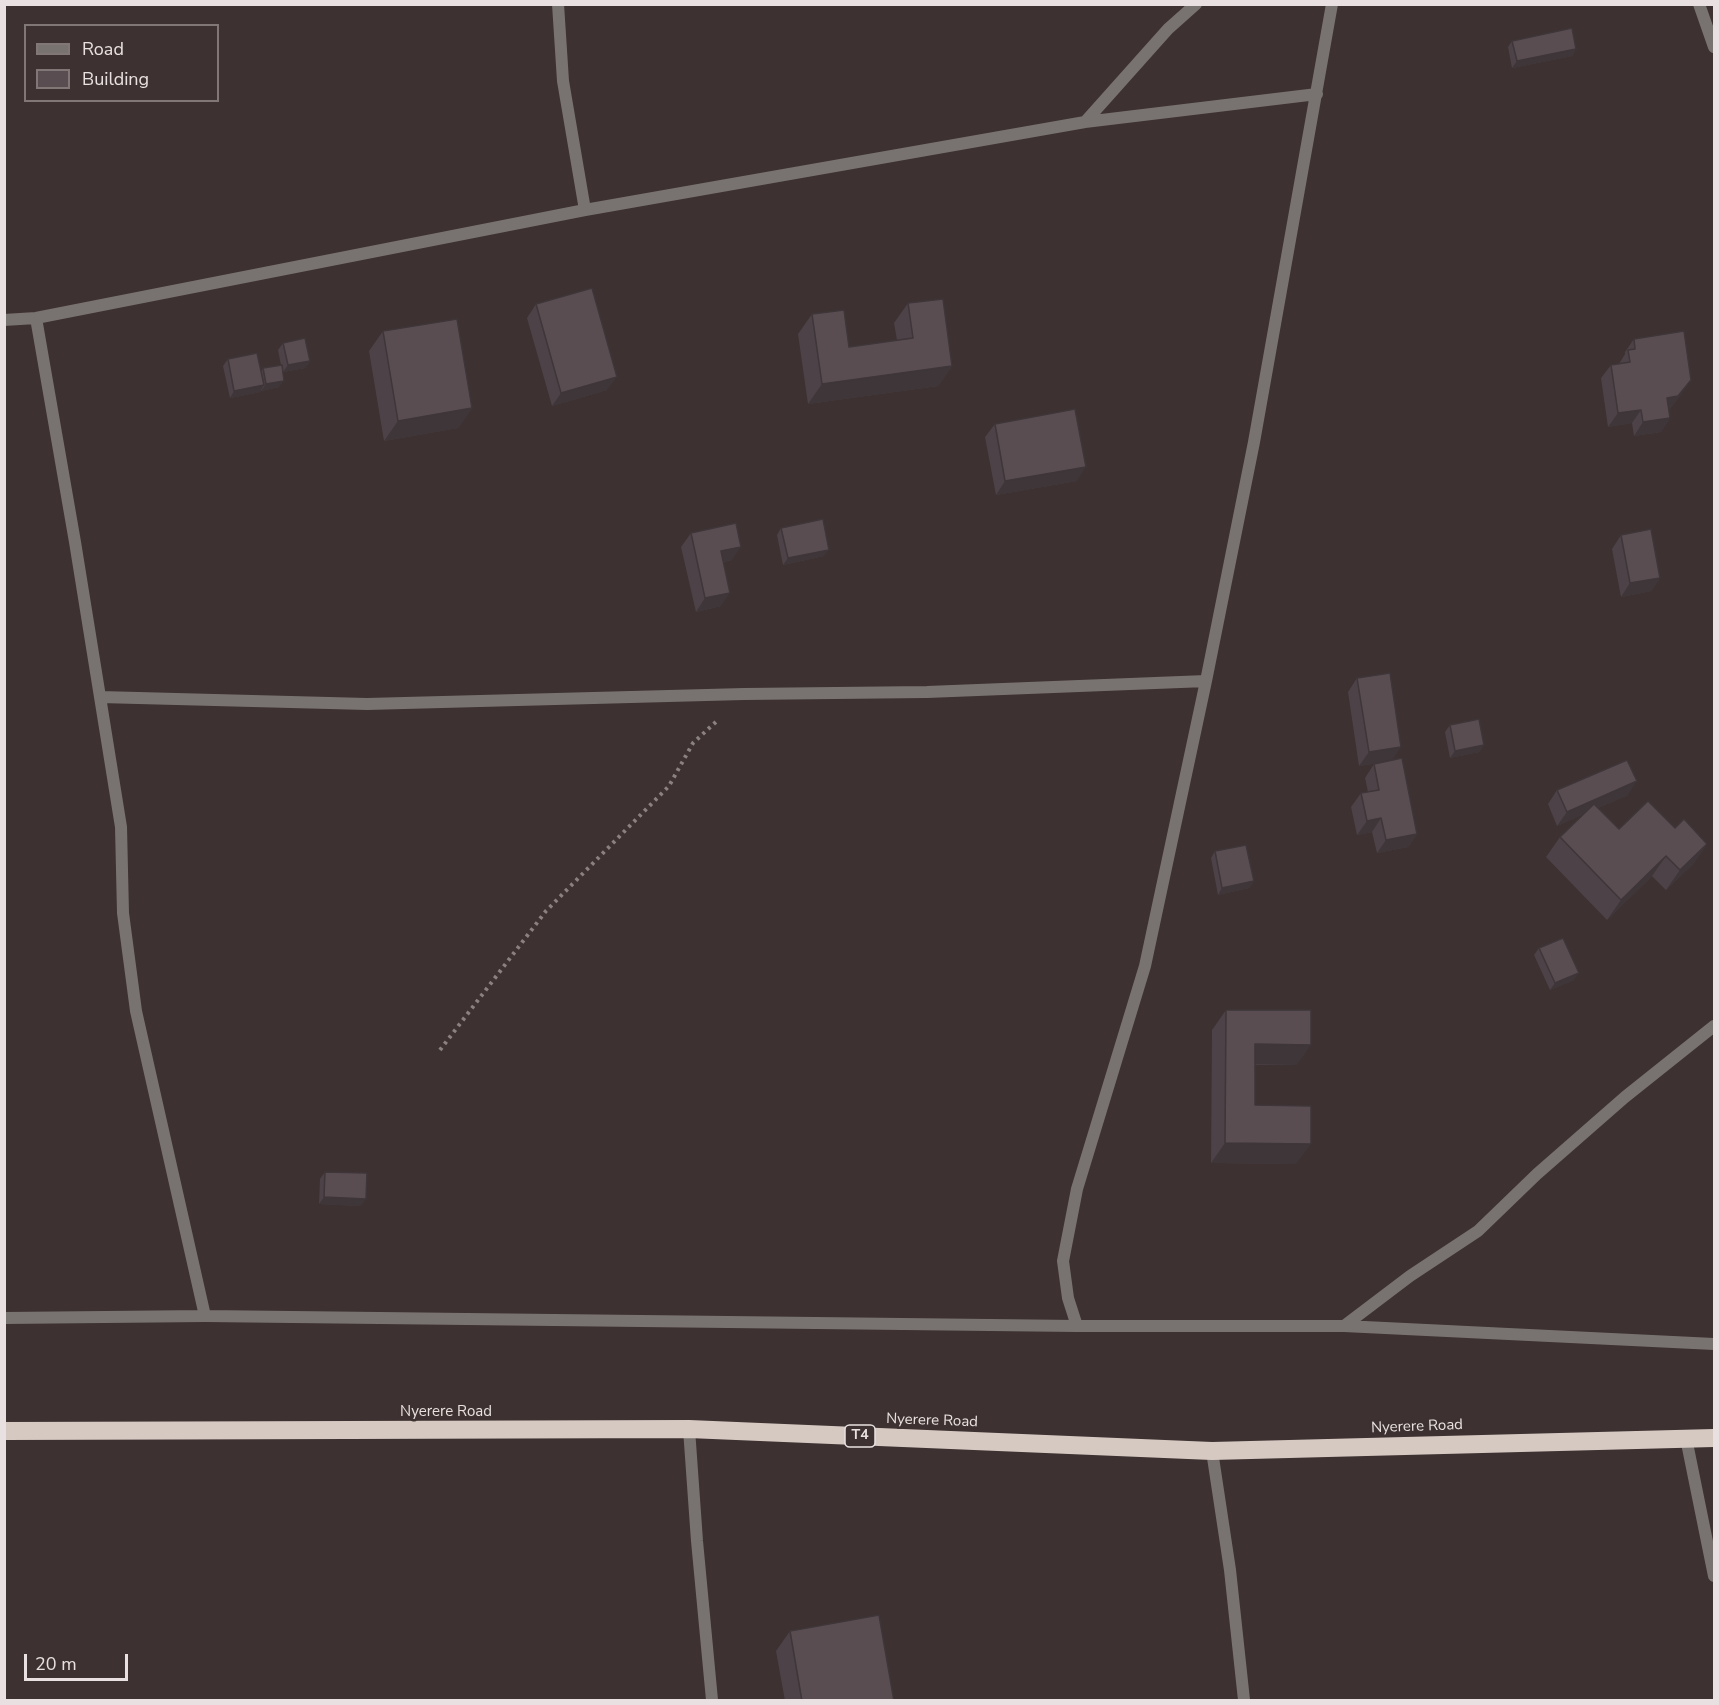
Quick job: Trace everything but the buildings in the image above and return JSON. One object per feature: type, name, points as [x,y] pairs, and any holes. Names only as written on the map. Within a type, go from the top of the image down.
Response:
[{"type":"highway","name":"Nyerere Road","points":[[4,1431],[689,1429],[1212,1451],[1714,1438]]},
{"type":"street","points":[[558,4],[563,81],[585,210]]},
{"type":"street","points":[[1085,122],[1168,29],[1196,4]]},
{"type":"street","points":[[1077,1326],[1068,1298],[1063,1261],[1080,1178],[1145,966],[1206,681],[1254,442],[1332,4]]},
{"type":"street","points":[[1699,4],[1714,47]]},
{"type":"street","points":[[4,320],[36,318],[585,210],[1085,122],[1317,94]]},
{"type":"street","points":[[36,318],[121,827],[123,913],[136,1011],[205,1316]]},
{"type":"street","points":[[100,697],[367,704],[744,694],[927,692],[1206,681]]},
{"type":"street","points":[[1344,1326],[1410,1276],[1478,1231],[1537,1174],[1616,1105],[1714,1026]]},
{"type":"street","points":[[4,1318],[205,1316],[1077,1326],[1344,1326],[1714,1344]]},
{"type":"street","points":[[689,1429],[712,1701]]},
{"type":"street","points":[[1686,1438],[1714,1576]]},
{"type":"street","points":[[1212,1451],[1230,1570],[1244,1701]]},
{"type":"path","points":[[440,1050],[546,911],[669,786],[693,743],[744,694]]}]
